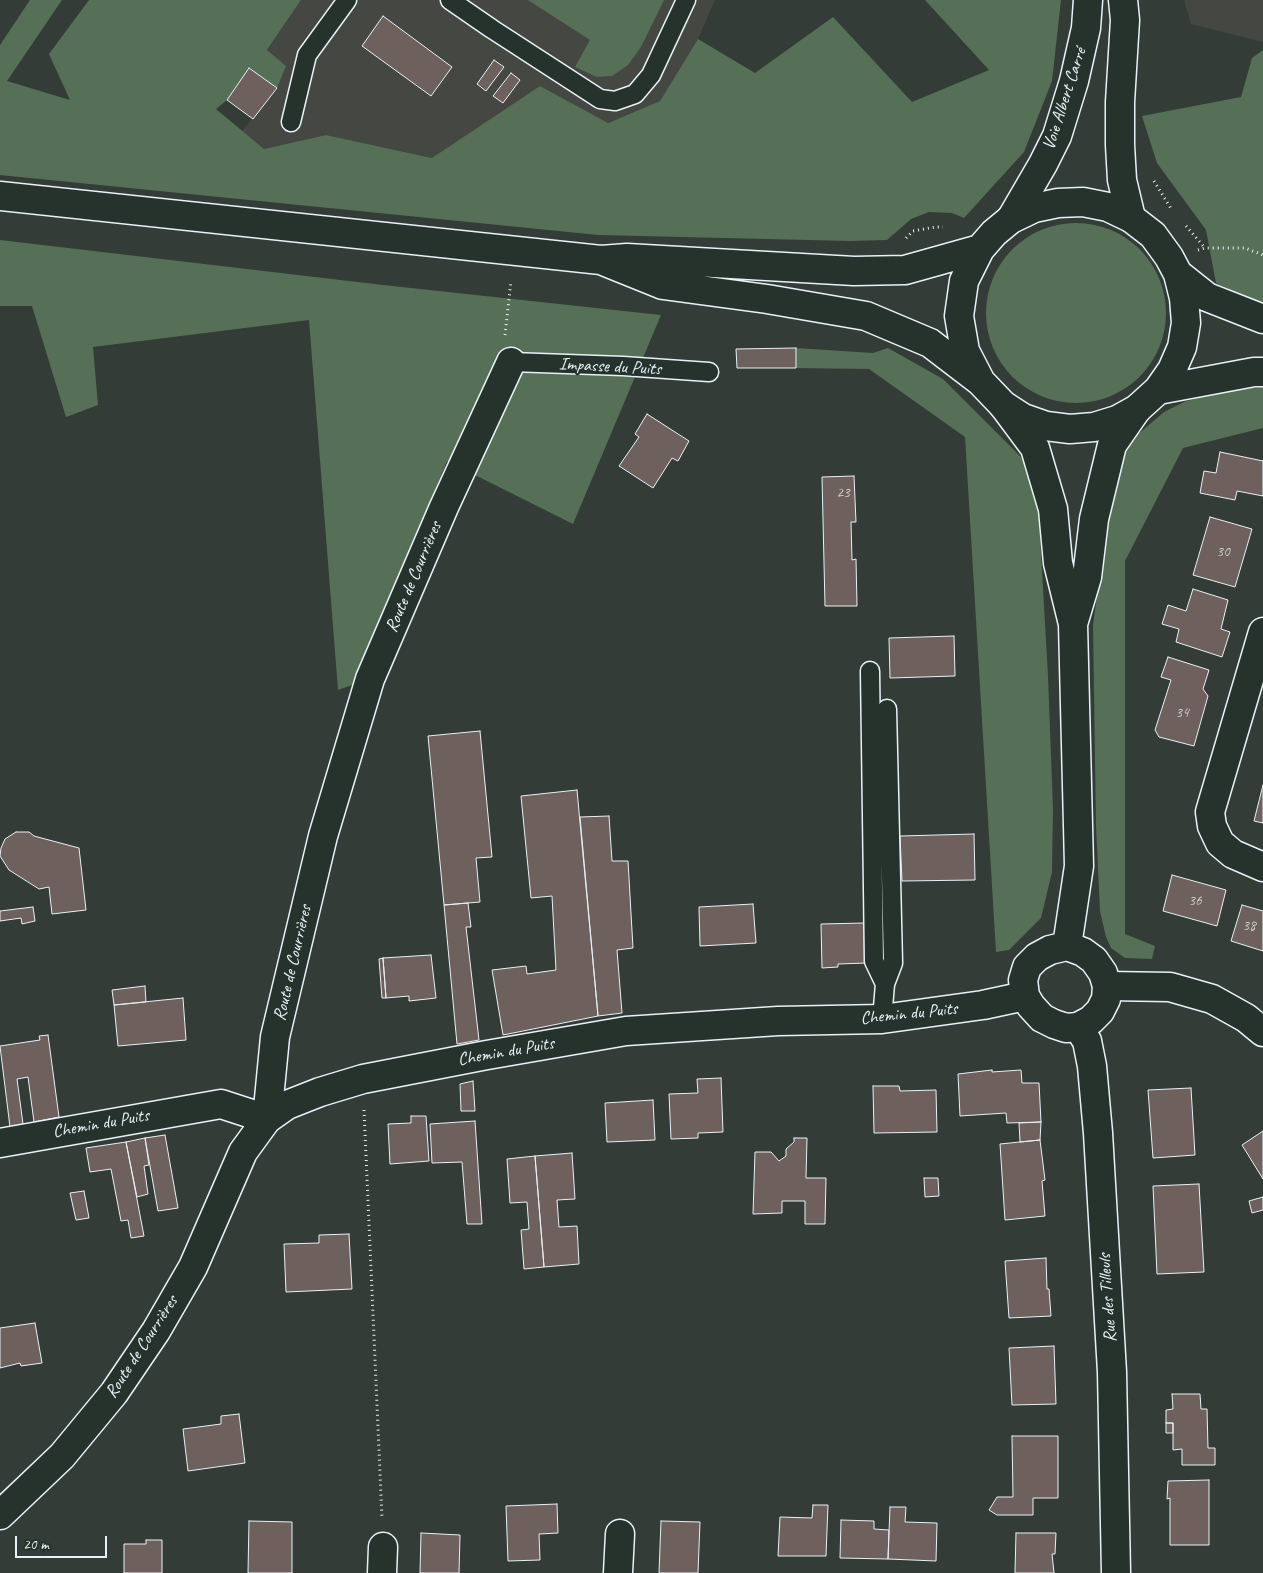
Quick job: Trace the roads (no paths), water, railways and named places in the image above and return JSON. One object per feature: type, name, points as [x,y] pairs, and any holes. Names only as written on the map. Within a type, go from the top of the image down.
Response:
[{"type":"street","name":"Voie Albert Carré","points":[[1011,220],[1043,164],[1056,136],[1074,81],[1086,28],[1088,0]]},
{"type":"street","points":[[1123,0],[1125,20],[1120,102],[1120,145],[1122,180],[1131,218]]},
{"type":"street","points":[[0,196],[601,260],[626,258],[854,271],[905,270],[980,249]]},
{"type":"street","points":[[981,382],[965,351],[959,316],[964,281],[980,249],[994,233],[1011,220],[1034,208],[1058,203],[1083,202],[1108,208],[1131,218],[1152,235],[1169,257],[1178,274],[1184,298],[1186,323],[1182,347],[1172,370],[1158,390],[1137,409],[1112,445],[1094,519],[1088,577],[1073,624]]},
{"type":"street","points":[[601,260],[663,285],[767,299],[866,316],[930,343],[981,382],[1003,405],[1035,448],[1053,509],[1058,563],[1073,624],[1079,866],[1067,946]]},
{"type":"street","points":[[1178,274],[1207,297],[1263,319]]},
{"type":"street","name":"Route de Courrières","points":[[0,1515],[62,1456],[119,1385],[156,1331],[193,1267],[243,1152],[267,1119],[277,1027],[323,836],[370,679],[444,507],[511,362]]},
{"type":"street","points":[[1158,390],[1254,372],[1263,372]]},
{"type":"street","points":[[1003,405],[1023,418],[1046,426],[1070,429],[1094,427],[1137,409]]},
{"type":"street","points":[[1263,632],[1210,812],[1212,826],[1220,842],[1233,854],[1263,867]]},
{"type":"street","points":[[1067,946],[1083,952],[1094,960],[1103,973],[1107,986],[1106,999],[1100,1011],[1091,1020],[1078,1027],[1066,1028],[1042,1018],[1031,1006],[1025,996],[1024,980],[1027,968],[1037,958],[1050,950],[1067,946]]},
{"type":"street","points":[[1107,986],[1170,987],[1212,999],[1246,1018],[1263,1032]]},
{"type":"street","name":"Chemin du Puits","points":[[0,1143],[221,1104],[267,1119],[288,1105],[320,1092],[362,1079],[626,1031],[770,1021],[882,1020],[983,1005],[1025,996]]},
{"type":"street","name":"Rue des Tilleuls","points":[[1078,1027],[1087,1041],[1092,1066],[1098,1133],[1112,1372],[1116,1573]]},
{"type":"street","points":[[618,1573],[620,1534]]},
{"type":"lane","points":[[291,122],[307,55],[347,0]]},
{"type":"lane","points":[[450,0],[600,99],[615,101],[635,94],[651,75],[686,0]]},
{"type":"lane","name":"Impasse du Puits","points":[[511,362],[622,366],[709,372]]},
{"type":"lane","points":[[870,671],[874,961],[885,984]]},
{"type":"lane","points":[[882,1020],[885,984],[892,963],[888,709]]}]
